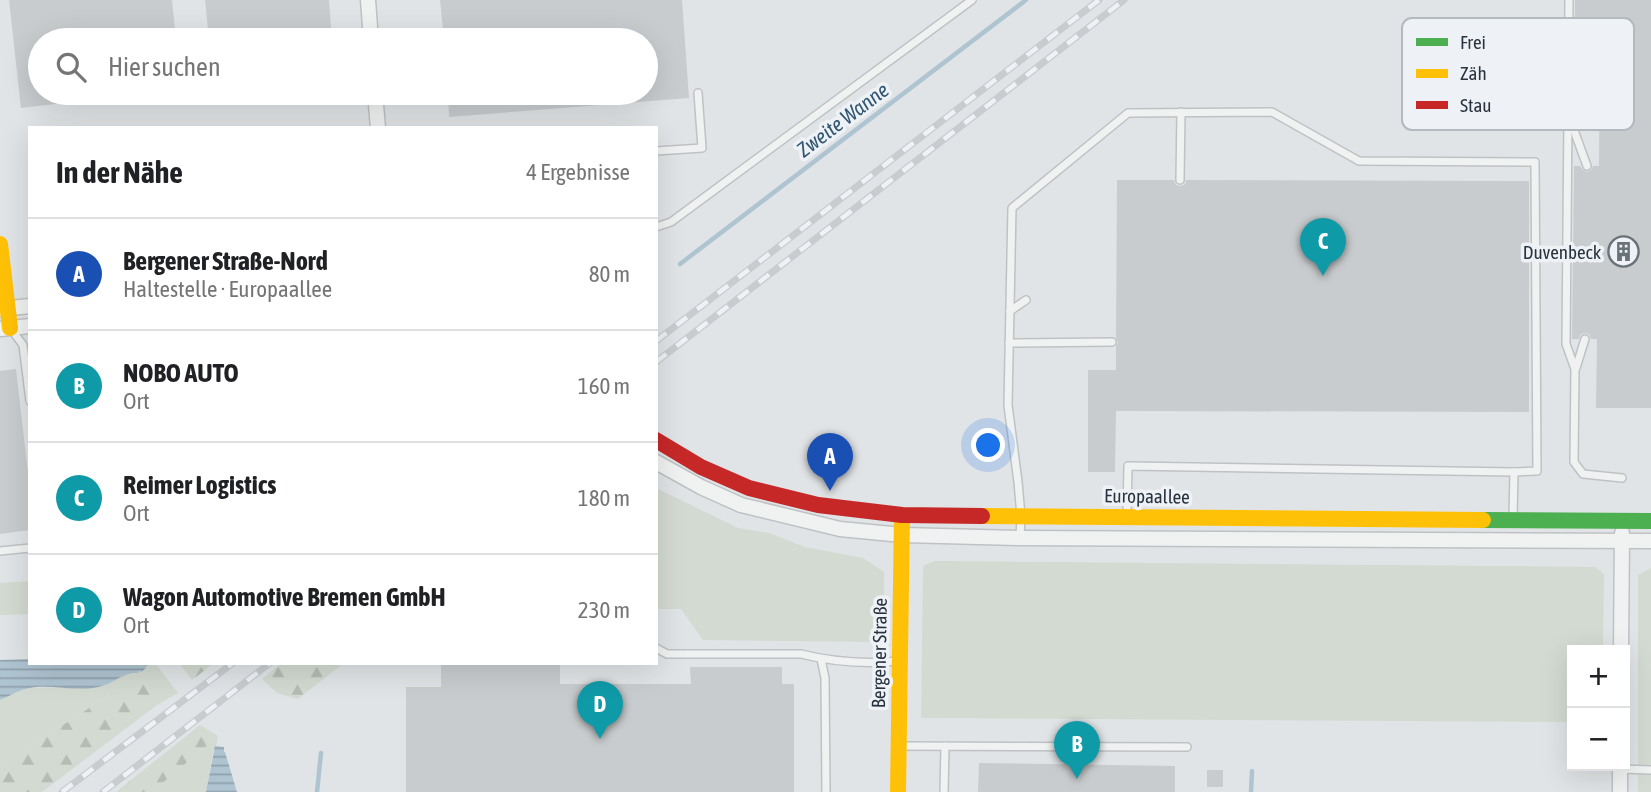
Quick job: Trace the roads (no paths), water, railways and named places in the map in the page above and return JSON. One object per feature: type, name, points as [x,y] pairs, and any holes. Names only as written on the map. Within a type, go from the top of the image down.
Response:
[{"type":"street","points":[[368,0],[370,28]]},
{"type":"street","points":[[376,105],[378,126]]},
{"type":"street","points":[[0,244],[5,329],[28,326]]},
{"type":"street","points":[[4,309],[28,306]]},
{"type":"street","name":"Europaallee","points":[[658,441],[701,467],[749,488],[818,505],[902,515],[1651,521]]},
{"type":"street","points":[[658,463],[741,505],[840,529],[902,535],[1651,541]]},
{"type":"street","name":"Bergener Straße","points":[[898,792],[902,515]]},
{"type":"street","points":[[1621,645],[1622,520]]},
{"type":"street","points":[[1620,771],[1620,792]]},
{"type":"lane","points":[[658,225],[682,215],[972,0]]},
{"type":"lane","points":[[1569,0],[1569,18]]},
{"type":"lane","points":[[658,151],[702,148],[698,93]]},
{"type":"lane","points":[[1180,180],[1181,112]]},
{"type":"lane","points":[[1020,538],[1018,482],[1008,405],[1012,208],[1128,113],[1272,112],[1359,161],[1535,162],[1537,471],[1128,466],[1127,517]]},
{"type":"lane","points":[[1568,130],[1566,344],[1575,369]]},
{"type":"lane","points":[[1574,130],[1587,166]]},
{"type":"lane","points":[[1010,311],[1026,300]]},
{"type":"lane","points":[[5,329],[23,345],[28,385]]},
{"type":"lane","points":[[1585,339],[1575,369],[1574,462],[1583,474],[1622,478]]},
{"type":"lane","points":[[1009,343],[1112,342]]},
{"type":"lane","points":[[1513,520],[1514,472]]},
{"type":"lane","points":[[1058,538],[1061,516]]},
{"type":"lane","points":[[0,551],[28,548]]},
{"type":"lane","points":[[658,649],[667,654],[801,654],[821,659],[879,663],[899,660]]},
{"type":"lane","points":[[821,659],[825,678],[826,792]]},
{"type":"lane","points":[[898,746],[1187,747]]},
{"type":"lane","points":[[944,792],[945,746]]},
{"type":"lane","points":[[1630,768],[1651,770]]},
{"type":"water","points":[[28,659],[28,665],[148,665],[142,672],[128,674],[102,686],[83,689],[34,687],[0,700],[0,660]]},
{"type":"water","points":[[215,746],[224,747],[237,792],[206,792]]},
{"type":"waterway","name":"Zweite Wanne","points":[[680,264],[1026,0]]},
{"type":"waterway","points":[[317,792],[321,753]]},
{"type":"waterway","points":[[1251,792],[1252,771]]},
{"type":"railway","points":[[658,339],[1099,0]]},
{"type":"railway","points":[[658,360],[1124,0]]},
{"type":"railway","points":[[62,792],[230,665]]},
{"type":"railway","points":[[103,792],[267,665]]},
{"type":"place","name":"Duvenbeck","points":[[1624,252]]},
{"type":"place","name":"Reimer Logistics","points":[[1323,276]]},
{"type":"place","name":"Bergener Straße-Nord","points":[[830,491]]},
{"type":"place","name":"Wagon Automotive Bremen GmbH","points":[[600,739]]},
{"type":"place","name":"NOBO AUTO","points":[[1077,779]]}]
